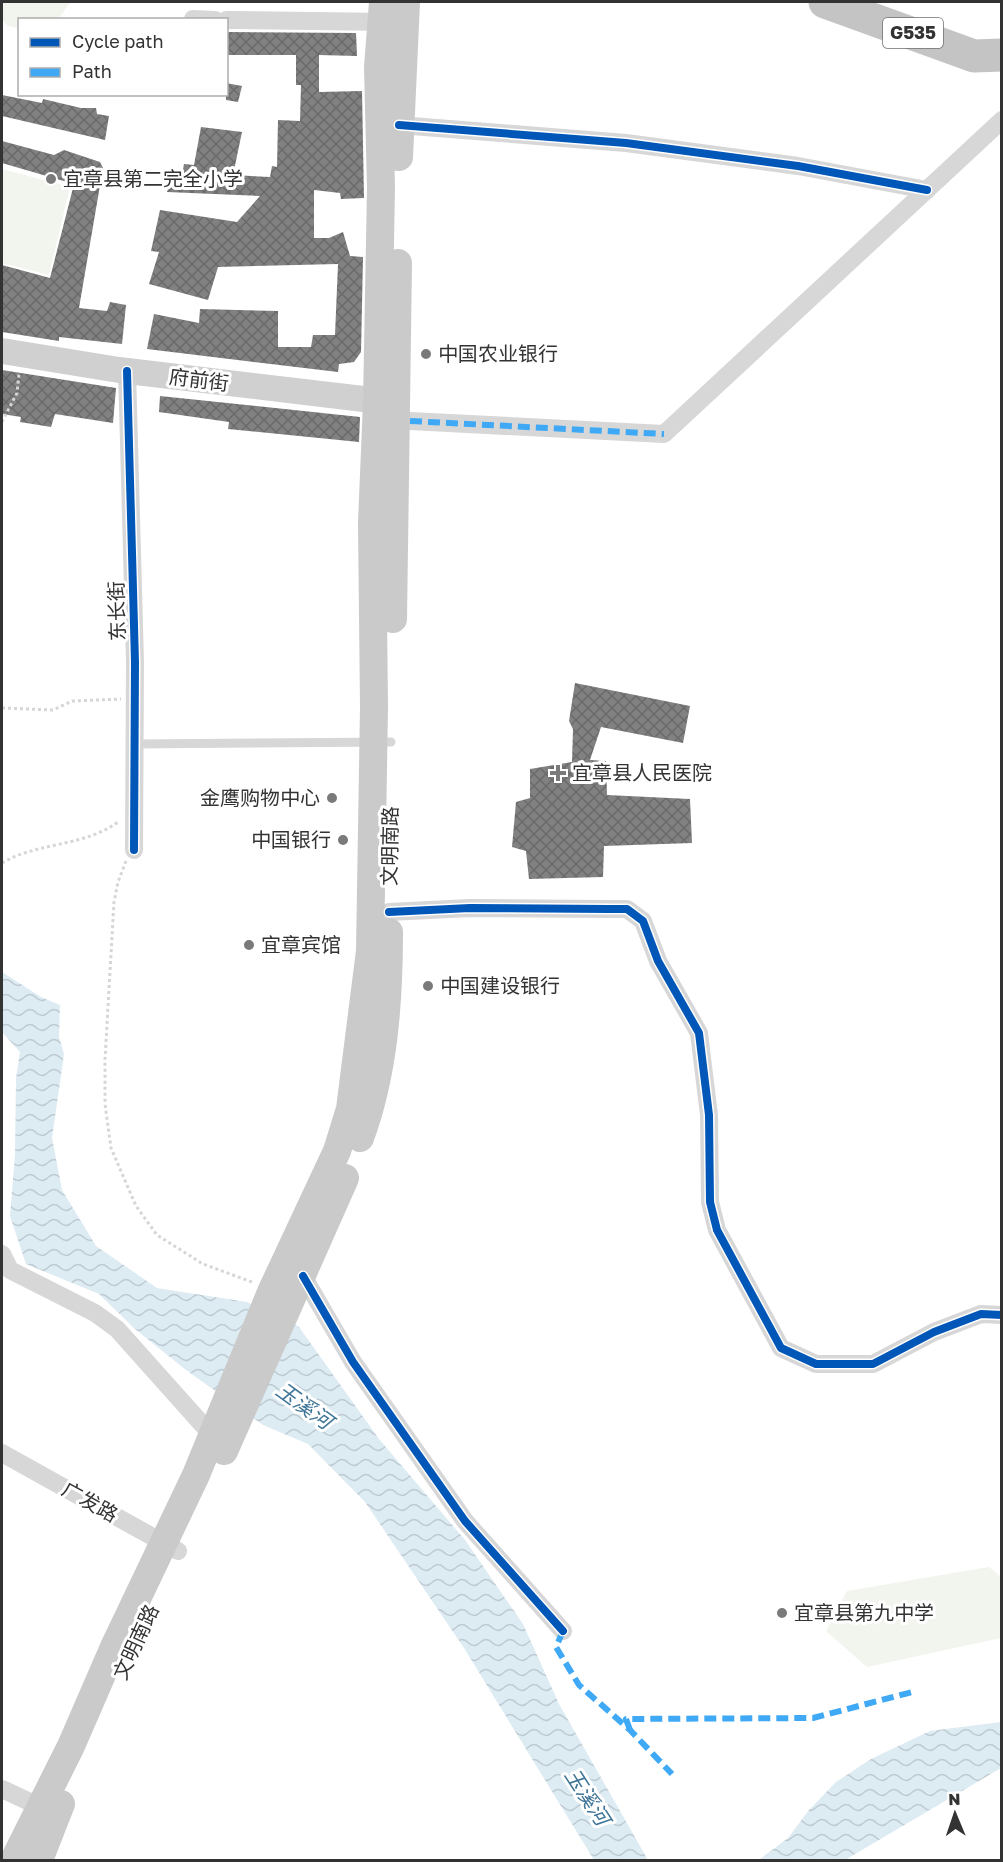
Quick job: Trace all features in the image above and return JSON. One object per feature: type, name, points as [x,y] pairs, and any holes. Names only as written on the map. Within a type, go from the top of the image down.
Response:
[{"type":"highway","name":"G535","points":[[825,2],[974,56],[1002,55]]},
{"type":"main road","points":[[393,12],[399,125],[395,409]]},
{"type":"main road","points":[[393,12],[378,67],[381,188],[395,409]]},
{"type":"main road","name":"文明南路","points":[[39,1860],[49,1810],[224,1429],[277,1307],[303,1276],[342,1186],[369,1112],[377,1079],[386,1008],[389,912],[381,742],[395,409]]},
{"type":"main road","points":[[277,1307],[337,1151],[350,1109],[370,951],[381,742]]},
{"type":"main road","points":[[14,1860],[49,1810]]},
{"type":"street","points":[[228,20],[393,12]]},
{"type":"street","points":[[395,409],[664,434],[1002,120]]},
{"type":"street","points":[[399,125],[626,143],[798,166],[927,190]]},
{"type":"street","name":"府前街","points":[[2,351],[395,409]]},
{"type":"street","name":"东长街","points":[[127,371],[135,698],[134,850]]},
{"type":"street","points":[[389,912],[471,908],[627,909],[643,921],[658,961],[699,1033],[709,1115],[711,1202],[717,1230],[781,1348],[816,1364],[873,1364],[934,1332],[981,1314],[1002,1315]]},
{"type":"street","points":[[2,1254],[10,1269],[95,1313],[117,1329],[224,1429]]},
{"type":"street","points":[[303,1276],[353,1362],[465,1521],[563,1631]]},
{"type":"street","name":"广发路","points":[[2,1453],[170,1546]]},
{"type":"street","points":[[2,1790],[49,1810]]},
{"type":"lane","points":[[134,744],[381,742]]},
{"type":"path","points":[[2,422],[17,393],[19,373]]},
{"type":"path","points":[[2,708],[52,710],[72,700],[135,698]]},
{"type":"path","points":[[2,863],[32,850],[69,843],[113,826],[134,811]]},
{"type":"path","points":[[134,850],[121,874],[114,902],[105,1059],[105,1104],[111,1148],[136,1206],[157,1235],[203,1264],[226,1274],[254,1282],[259,1274]]},
{"type":"shaded area","points":[[2,2],[70,2],[59,18],[18,18],[18,28],[8,26],[2,19]]},
{"type":"shaded area","points":[[2,169],[70,187],[49,275],[2,263]]},
{"type":"shaded area","points":[[989,1567],[1001,1577],[1001,1638],[867,1667],[826,1631],[847,1591]]},
{"type":"water","name":"玉溪河","points":[[2,972],[41,997],[60,1005],[59,1037],[64,1054],[52,1138],[62,1190],[96,1246],[157,1288],[247,1302],[299,1327],[379,1439],[465,1540],[523,1624],[559,1704],[648,1860],[594,1860],[464,1648],[365,1502],[308,1444],[263,1425],[186,1370],[135,1329],[99,1294],[26,1264],[10,1216],[15,1155],[16,1078],[20,1052],[2,1032]]},
{"type":"water","points":[[1001,1722],[1001,1768],[845,1860],[759,1860],[788,1838],[809,1810],[836,1782],[871,1759],[930,1731]]},
{"type":"building","points":[[228,32],[356,33],[357,56],[319,55],[319,92],[362,91],[364,198],[341,199],[340,193],[314,190],[314,238],[329,238],[343,232],[350,256],[363,257],[361,352],[354,362],[339,364],[338,372],[147,349],[154,314],[199,323],[200,309],[278,311],[278,347],[311,347],[313,335],[335,335],[338,264],[218,267],[208,300],[149,284],[159,252],[151,251],[160,210],[237,222],[260,196],[167,192],[171,179],[181,180],[184,164],[194,165],[201,127],[242,132],[233,175],[270,177],[272,166],[277,167],[278,120],[300,121],[301,85],[296,85],[296,55],[228,55]]},
{"type":"building","points":[[228,83],[242,86],[238,102],[226,100]]},
{"type":"building","points":[[2,95],[42,103],[43,99],[81,108],[96,108],[97,114],[109,116],[105,140],[2,116]]},
{"type":"building","points":[[2,141],[54,155],[64,150],[100,162],[103,168],[79,308],[107,311],[110,302],[126,305],[122,344],[59,337],[59,341],[2,332],[2,265],[50,278],[74,184],[2,163]]},
{"type":"building","points":[[2,370],[116,388],[113,423],[55,414],[51,427],[20,422],[21,417],[2,414]]},
{"type":"building","points":[[160,396],[360,417],[359,442],[228,429],[229,422],[159,412]]},
{"type":"building","points":[[575,683],[690,706],[683,743],[601,727],[590,760],[606,761],[607,795],[690,799],[692,843],[604,846],[603,877],[529,879],[526,851],[512,847],[516,802],[530,798],[530,769],[572,762],[573,729],[569,721]]},
{"type":"marked path","points":[[410,421],[664,434]]},
{"type":"marked path","points":[[563,1631],[556,1647],[579,1685],[630,1730],[672,1774]]},
{"type":"marked path","points":[[630,1730],[626,1719],[813,1718],[916,1691]]},
{"type":"cycle path","points":[[399,125],[626,143],[798,166],[927,190]]},
{"type":"cycle path","points":[[127,371],[135,662],[134,850]]},
{"type":"cycle path","points":[[389,912],[470,908],[627,909],[643,921],[658,961],[699,1033],[709,1115],[710,1202],[717,1230],[781,1348],[816,1364],[873,1364],[934,1332],[981,1314],[1002,1315]]},
{"type":"cycle path","points":[[303,1276],[353,1362],[465,1521],[563,1631]]},
{"type":"place","name":"宜章县第二完全小学","points":[[51,179]]},
{"type":"place","name":"中国农业银行","points":[[426,354]]},
{"type":"place","name":"宜章县人民医院","points":[[558,773]]},
{"type":"place","name":"金鹰购物中心","points":[[332,798]]},
{"type":"place","name":"中国银行","points":[[343,840]]},
{"type":"place","name":"宜章宾馆","points":[[249,945]]},
{"type":"place","name":"中国建设银行","points":[[428,986]]},
{"type":"place","name":"宜章县第九中学","points":[[782,1613]]}]
